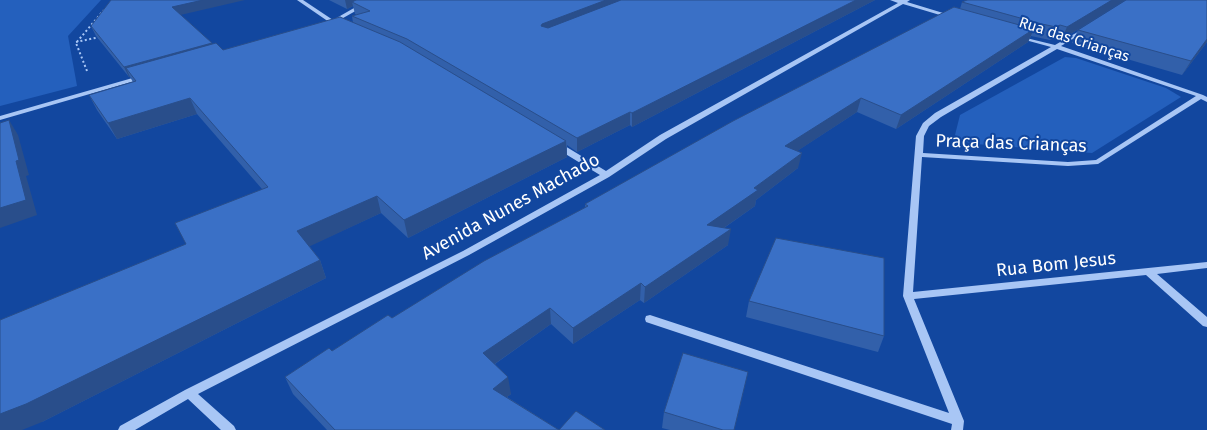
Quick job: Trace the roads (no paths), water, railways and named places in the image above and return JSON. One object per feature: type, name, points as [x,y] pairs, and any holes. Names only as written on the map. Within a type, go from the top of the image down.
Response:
[{"type":"street","points":[[300,0],[340,26]]},
{"type":"street","points":[[322,25],[332,22],[372,0]]},
{"type":"street","points":[[900,1],[956,18]]},
{"type":"street","name":"Avenida Nunes Machado","points":[[124,430],[189,393],[466,253],[606,175],[664,137],[900,1]]},
{"type":"street","points":[[957,425],[908,296],[920,136],[926,125],[938,115],[1091,26]]},
{"type":"street","name":"Rua das Crianças","points":[[1011,34],[1057,47],[1204,98]]},
{"type":"street","points":[[0,118],[152,74]]},
{"type":"street","name":"Praça das Crianças","points":[[920,155],[1068,164],[1098,162],[1204,98]]},
{"type":"street","points":[[548,140],[606,175]]},
{"type":"street","name":"Rua Bom Jesus","points":[[908,296],[1207,265]]},
{"type":"street","points":[[1148,271],[1207,323]]},
{"type":"street","points":[[650,319],[957,425]]},
{"type":"street","points":[[189,393],[230,430]]}]
